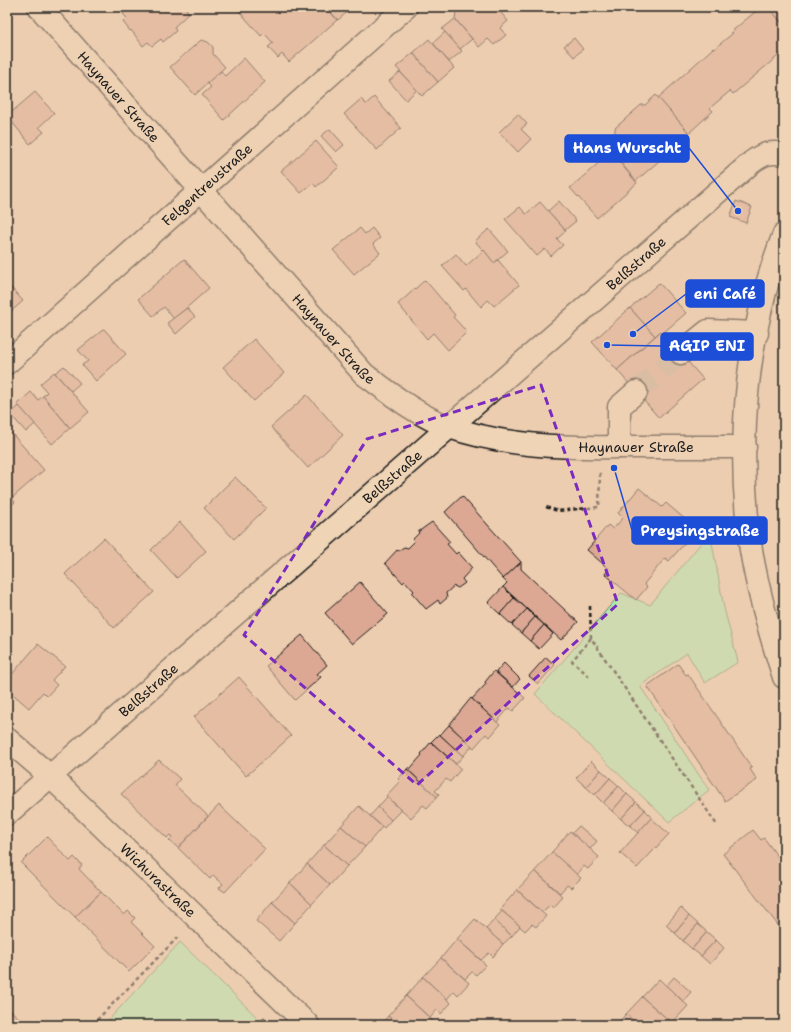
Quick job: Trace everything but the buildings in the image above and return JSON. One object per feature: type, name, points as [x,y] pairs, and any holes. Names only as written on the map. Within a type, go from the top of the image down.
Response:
[{"type":"street","name":"Haynauer Straße","points":[[39,7],[364,374],[406,405],[448,427],[489,438],[530,445],[745,447]]},
{"type":"street","name":"Felgentreustraße","points":[[7,362],[406,7]]},
{"type":"street","name":"Belßstraße","points":[[7,814],[752,162],[764,154],[776,152],[784,154]]},
{"type":"street","points":[[784,234],[774,259],[764,295],[757,333],[748,389],[745,447],[745,485],[750,542],[760,596],[784,677]]},
{"type":"street","points":[[681,353],[708,331],[757,333]]},
{"type":"street","points":[[619,447],[619,407],[636,392]]},
{"type":"street","name":"Wichurastraße","points":[[7,739],[50,776],[308,1025]]},
{"type":"path","points":[[546,507],[558,511],[599,507],[600,471]]},
{"type":"path","points":[[590,606],[591,638],[716,826]]},
{"type":"path","points":[[591,638],[572,660],[591,678]]},
{"type":"path","points":[[92,1025],[180,935]]},
{"type":"highlighted area","points":[[541,385],[618,604],[417,785],[244,635],[367,439]]},
{"type":"green space","points":[[710,532],[724,608],[738,662],[705,683],[687,653],[640,686],[709,790],[669,822],[535,694],[621,593],[650,605]]},
{"type":"green space","points":[[180,942],[265,1025],[104,1025]]},
{"type":"tunnel","points":[[636,392],[681,353]]},
{"type":"place","name":"Hans Wurscht","points":[[738,211]]},
{"type":"place","name":"eni Café","points":[[633,334]]},
{"type":"place","name":"AGIP ENI","points":[[607,345]]},
{"type":"place","name":"Preysingstraße","points":[[614,468]]}]
